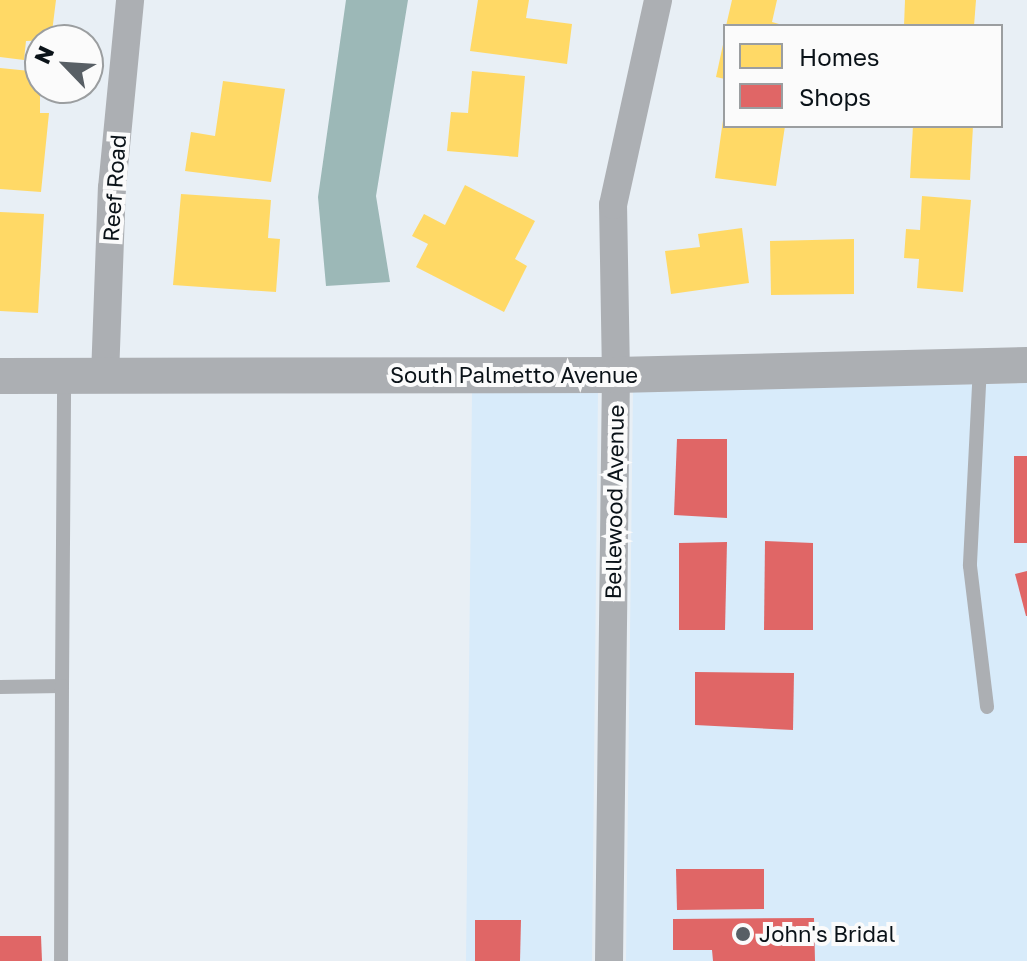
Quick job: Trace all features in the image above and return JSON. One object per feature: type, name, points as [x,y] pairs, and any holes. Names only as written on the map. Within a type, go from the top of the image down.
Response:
[{"type":"street","name":"Reef Road","points":[[105,376],[112,188],[130,0]]},
{"type":"street","name":"Bellewood Avenue","points":[[609,961],[616,375],[613,205],[658,0]]},
{"type":"street","name":"South Palmetto Avenue","points":[[0,376],[616,375],[1027,365]]},
{"type":"lane","points":[[980,366],[970,566],[987,707]]},
{"type":"lane","points":[[61,961],[64,376]]},
{"type":"lane","points":[[0,687],[62,686]]},
{"type":"shaded area","points":[[346,0],[408,0],[376,196],[390,282],[326,286],[318,197]]},
{"type":"shaded area","points":[[1027,383],[1027,961],[626,961],[633,390]]},
{"type":"shaded area","points":[[598,390],[592,961],[466,961],[472,393]]},
{"type":"building: Homes","points":[[0,0],[56,0],[53,24],[24,24],[24,60],[0,57]]},
{"type":"building: Homes","points":[[478,0],[529,0],[526,18],[572,24],[567,64],[470,51]]},
{"type":"building: Homes","points":[[732,0],[777,0],[772,22],[779,24],[726,24]]},
{"type":"building: Homes","points":[[905,0],[976,0],[974,24],[904,24]]},
{"type":"building: Homes","points":[[723,45],[723,79],[716,77]]},
{"type":"building: Homes","points":[[0,68],[24,70],[24,104],[40,104],[40,113],[49,113],[41,192],[0,189]]},
{"type":"building: Homes","points":[[472,71],[525,76],[518,157],[447,151],[451,112],[468,113]]},
{"type":"building: Homes","points":[[223,81],[285,89],[271,182],[185,171],[191,132],[215,136]]},
{"type":"building: Homes","points":[[723,120],[723,128],[785,128],[776,186],[715,178]]},
{"type":"building: Homes","points":[[913,128],[973,128],[970,180],[910,178]]},
{"type":"building: Homes","points":[[465,185],[535,221],[515,259],[527,266],[504,312],[416,267],[428,244],[412,236],[424,214],[445,225]]},
{"type":"building: Homes","points":[[181,194],[271,200],[268,238],[280,239],[276,292],[173,285]]},
{"type":"building: Homes","points":[[922,196],[971,200],[963,292],[917,288],[919,259],[904,258],[906,229],[920,230]]},
{"type":"building: Homes","points":[[0,212],[44,214],[38,313],[0,311]]},
{"type":"building: Homes","points":[[742,228],[749,283],[671,294],[665,251],[700,247],[698,234]]},
{"type":"building: Homes","points":[[854,239],[854,294],[771,295],[770,241]]},
{"type":"building: Shops","points":[[677,439],[727,439],[727,518],[674,515]]},
{"type":"building: Shops","points":[[1014,456],[1027,456],[1027,543],[1014,543]]},
{"type":"building: Shops","points":[[765,541],[813,543],[813,630],[764,630]]},
{"type":"building: Shops","points":[[727,542],[725,630],[679,630],[679,543]]},
{"type":"building: Shops","points":[[1027,571],[1027,616],[1026,616],[1015,574]]},
{"type":"building: Shops","points":[[695,672],[794,673],[793,730],[695,725]]},
{"type":"building: Shops","points":[[676,869],[764,869],[764,909],[677,910]]},
{"type":"building: Shops","name":"John's Bridal","points":[[814,918],[815,961],[713,961],[712,950],[673,950],[673,919]]},
{"type":"building: Shops","points":[[475,920],[521,920],[520,961],[475,961]]},
{"type":"building: Shops","points":[[0,936],[41,936],[42,961],[0,961]]},
{"type":"place","name":"John's Bridal","points":[[743,934]]}]
